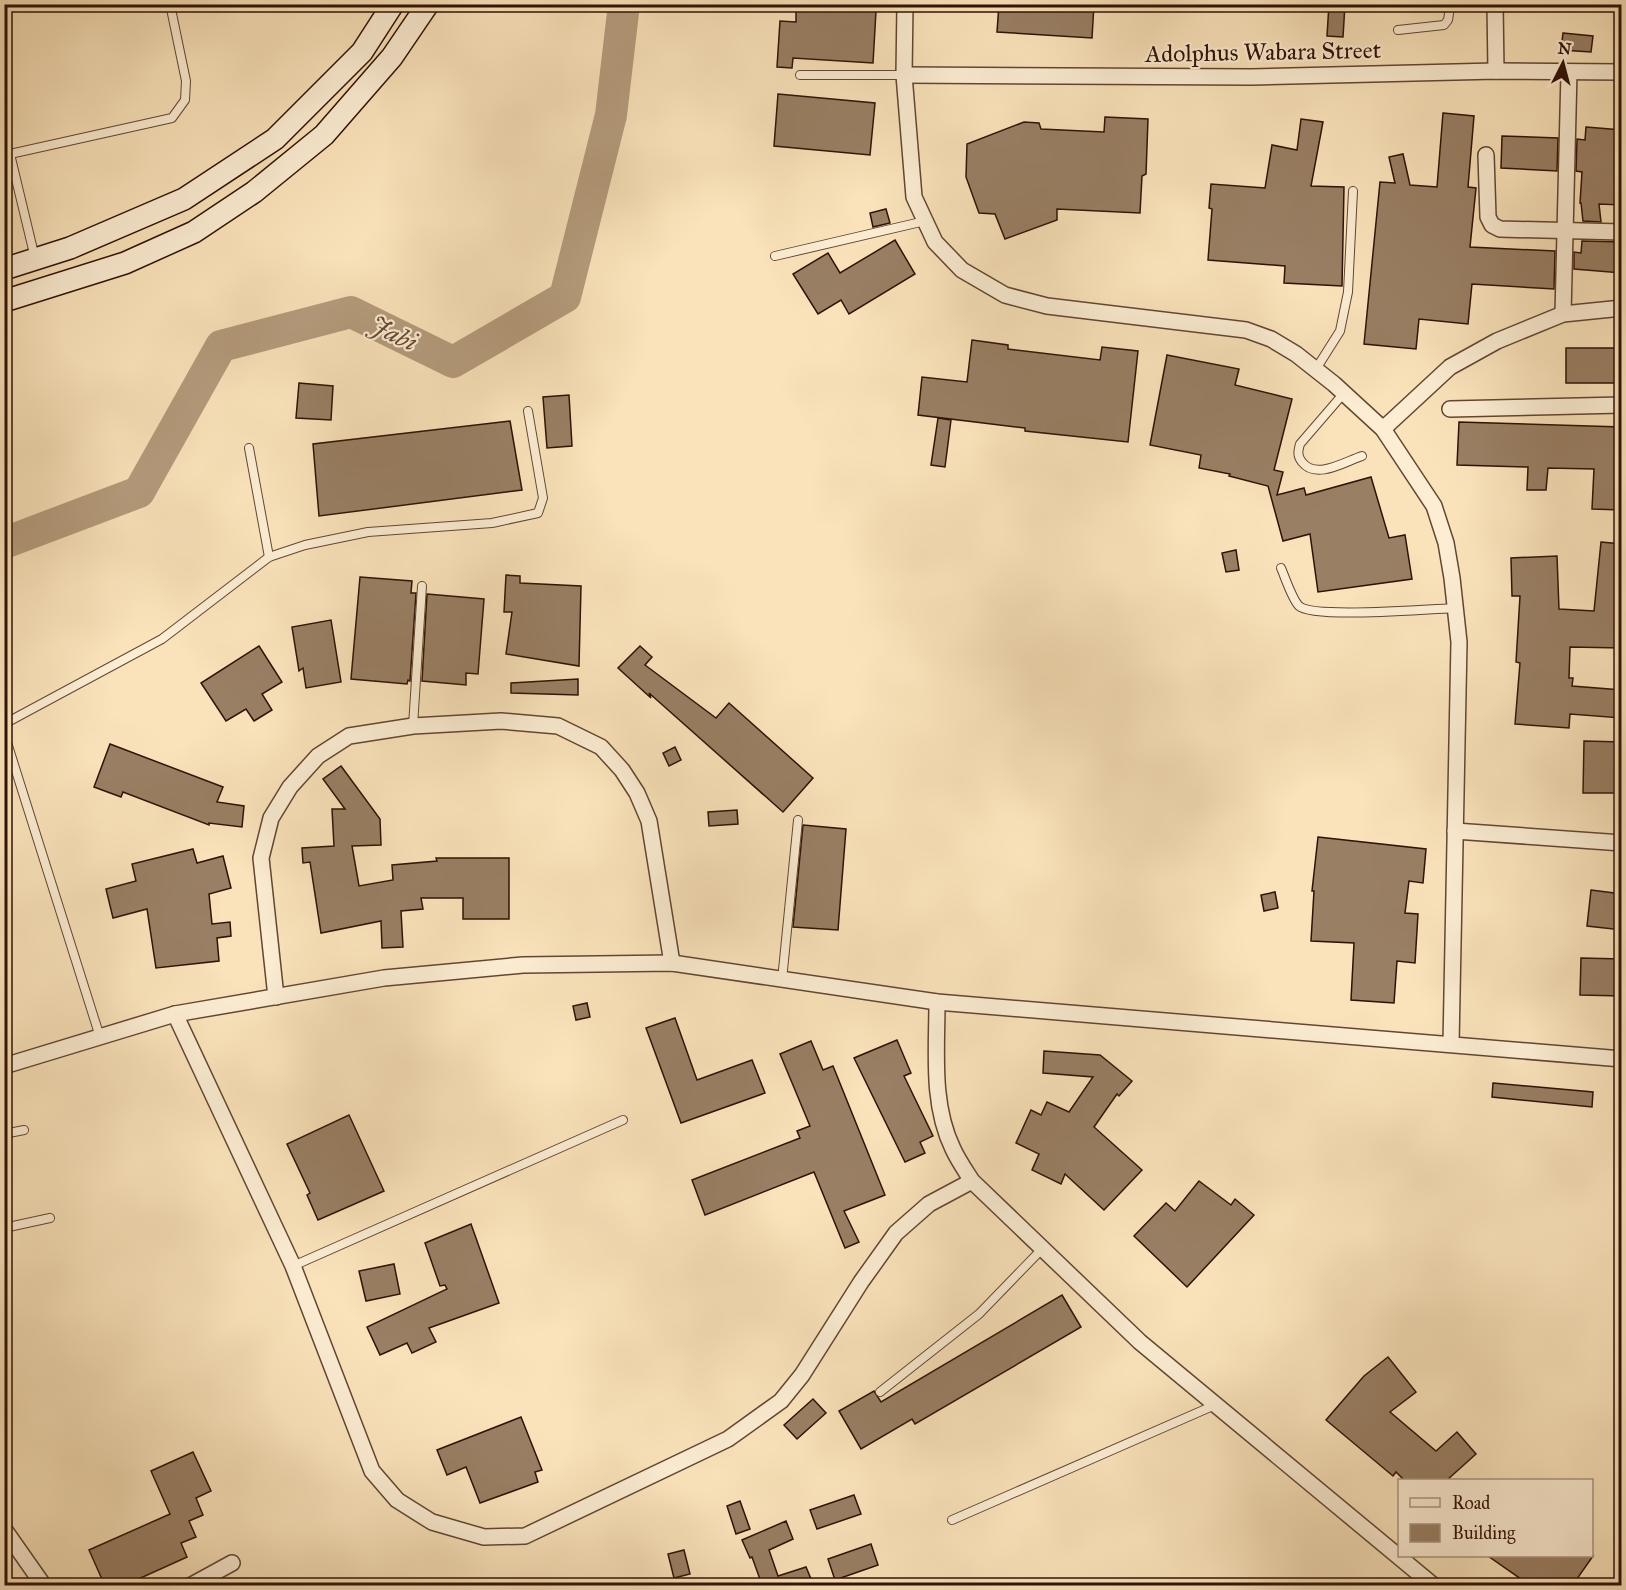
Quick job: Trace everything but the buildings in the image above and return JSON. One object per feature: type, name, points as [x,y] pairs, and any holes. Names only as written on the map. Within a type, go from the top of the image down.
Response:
[{"type":"street","points":[[4,269],[70,248],[184,199],[275,139],[362,52],[393,4]]},
{"type":"street","points":[[4,301],[125,263],[194,232],[254,192],[324,135],[392,57],[428,4]]},
{"type":"street","points":[[905,4],[904,75],[914,196],[935,242],[962,270],[1005,295],[1047,306],[1246,330],[1271,339],[1316,369],[1383,429],[1434,506],[1446,543],[1459,642],[1451,1044]]},
{"type":"street","points":[[1495,4],[1496,71]]},
{"type":"street","name":"Adolphus Wabara Street","points":[[904,75],[1252,77],[1496,71],[1622,72]]},
{"type":"street","points":[[1563,314],[1569,72]]},
{"type":"street","points":[[1486,155],[1488,217],[1492,225],[1500,228],[1622,232]]},
{"type":"street","points":[[1383,429],[1450,367],[1497,341],[1563,314],[1622,308]]},
{"type":"street","points":[[1450,409],[1622,405]]},
{"type":"street","points":[[276,997],[261,858],[271,818],[290,788],[318,756],[349,736],[413,726],[501,721],[558,726],[601,747],[622,770],[637,793],[649,821],[672,963]]},
{"type":"street","points":[[1455,831],[1622,843]]},
{"type":"street","points":[[4,1066],[175,1014],[384,978],[523,964],[672,963],[782,981],[938,1002],[1622,1059]]},
{"type":"street","points":[[938,1002],[936,1082],[941,1111],[952,1148],[972,1181],[1140,1342],[1398,1556]]},
{"type":"street","points":[[175,1014],[293,1266],[372,1471],[397,1500],[432,1522],[484,1537],[525,1536],[728,1439],[781,1401],[802,1375],[861,1282],[896,1233],[929,1204],[972,1181]]},
{"type":"street","points":[[4,1529],[44,1586]]},
{"type":"street","points":[[1399,1557],[1434,1586]]},
{"type":"street","points":[[190,1586],[232,1563]]},
{"type":"lane","points":[[10,154],[172,118],[185,100],[186,81],[170,4]]},
{"type":"lane","points":[[1398,30],[1444,25],[1449,20],[1450,7],[1469,7],[1469,4]]},
{"type":"lane","points":[[800,75],[904,75]]},
{"type":"lane","points":[[4,147],[10,154],[35,259]]},
{"type":"lane","points":[[1316,369],[1340,331],[1348,292],[1353,191]]},
{"type":"lane","points":[[775,256],[925,221]]},
{"type":"lane","points":[[1344,393],[1300,444],[1297,451],[1300,460],[1308,468],[1317,471],[1362,456]]},
{"type":"lane","points":[[4,723],[162,639],[269,557],[305,545],[368,531],[492,523],[538,513],[543,498],[528,411]]},
{"type":"lane","points":[[249,448],[269,557]]},
{"type":"lane","points":[[1281,568],[1297,605],[1306,610],[1320,612],[1456,608]]},
{"type":"lane","points":[[413,726],[422,586]]},
{"type":"lane","points":[[4,733],[100,1037]]},
{"type":"lane","points":[[782,981],[798,820]]},
{"type":"lane","points":[[293,1266],[623,1120]]},
{"type":"lane","points":[[4,1134],[24,1130]]},
{"type":"lane","points":[[4,1228],[50,1218]]},
{"type":"lane","points":[[879,1392],[979,1314],[1042,1249]]},
{"type":"lane","points":[[952,1520],[1215,1405]]},
{"type":"waterway","name":"Jabi","points":[[4,543],[139,492],[221,346],[351,312],[453,362],[565,297],[611,115],[624,4]]}]
